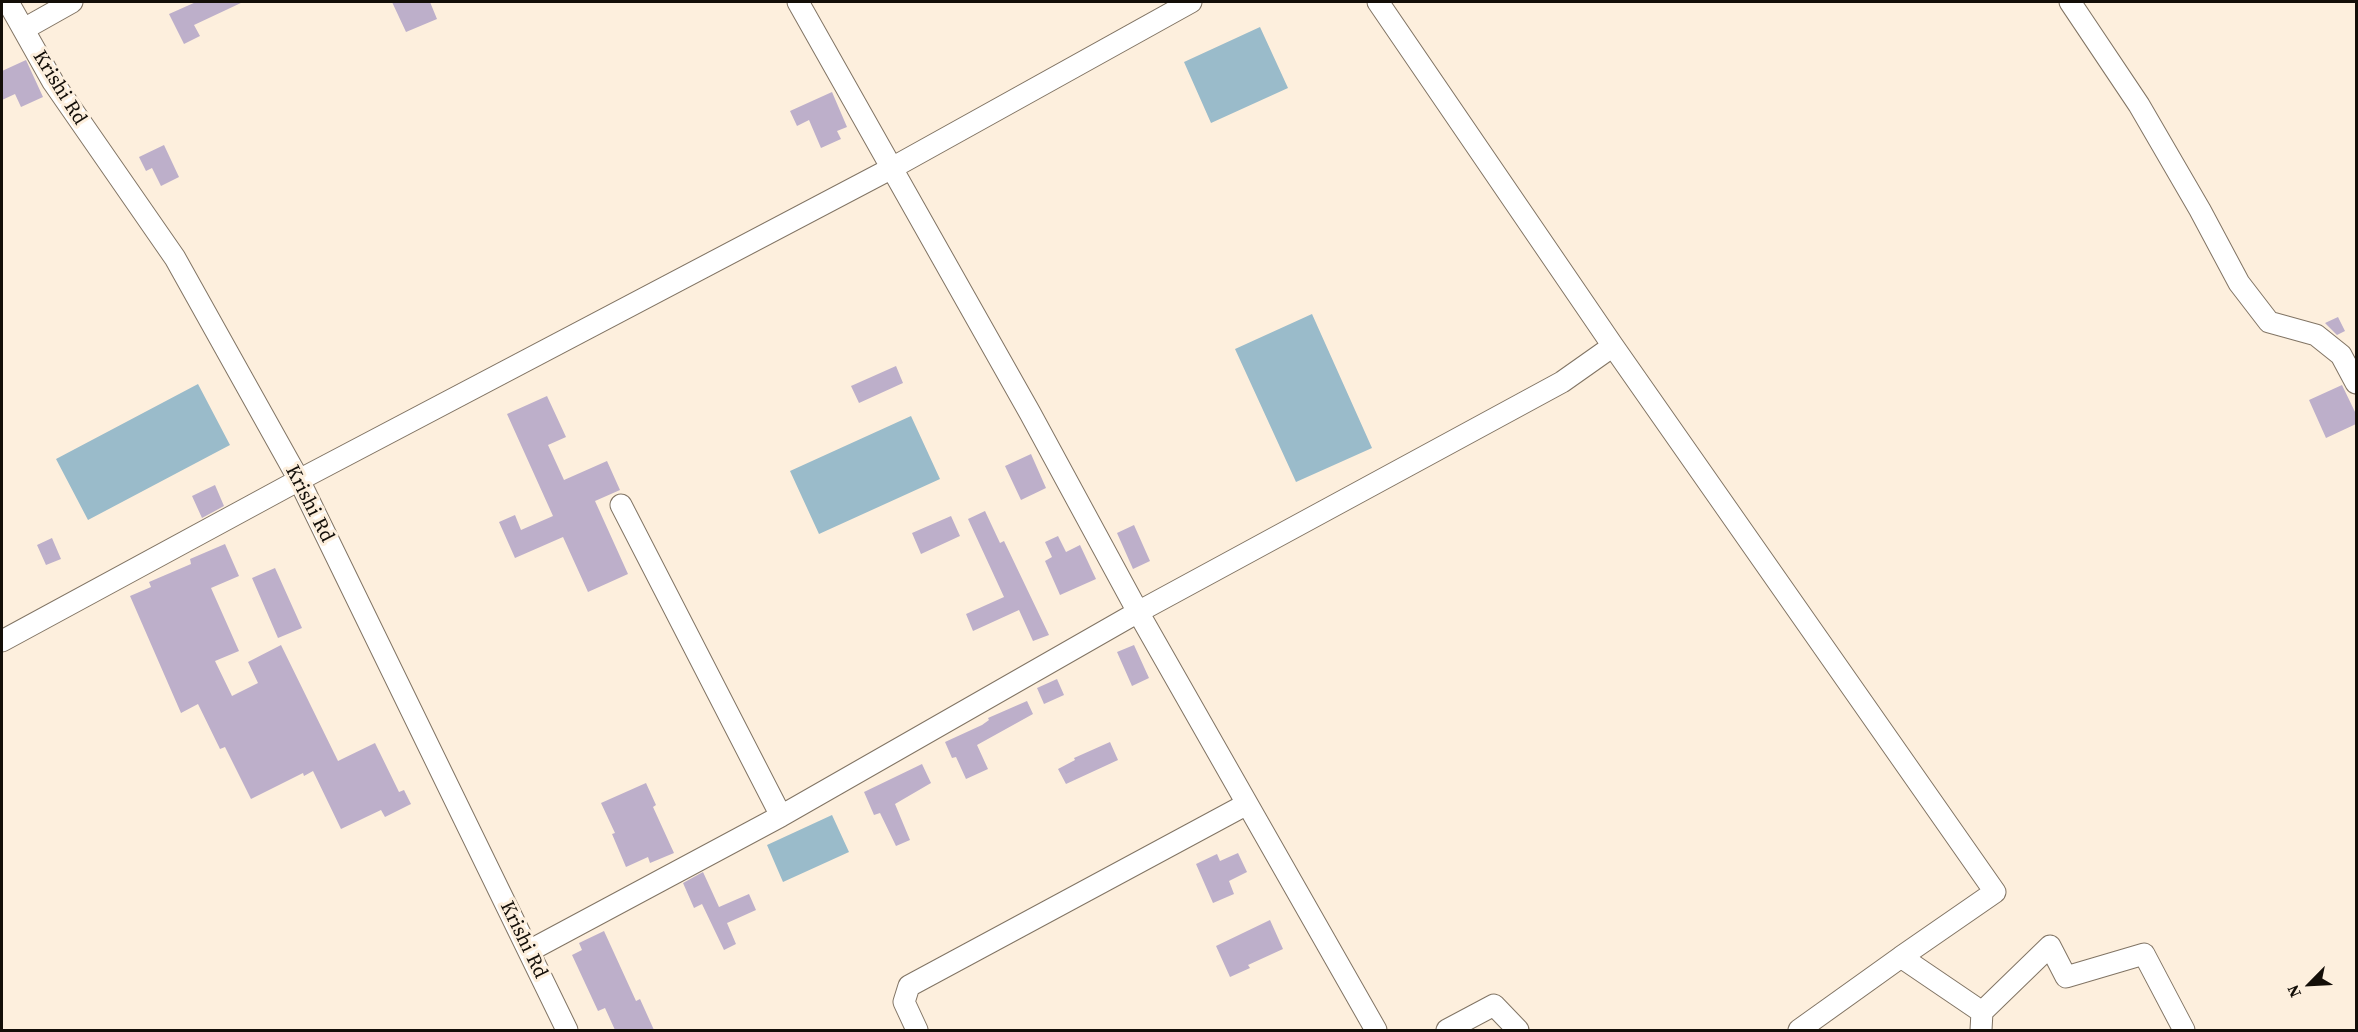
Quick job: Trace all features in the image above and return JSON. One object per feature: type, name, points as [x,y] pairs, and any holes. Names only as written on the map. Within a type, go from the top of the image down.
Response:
[{"type":"street","points":[[24,29],[72,2]]},
{"type":"street","points":[[798,2],[1030,413],[1138,612],[1376,1030]]},
{"type":"street","points":[[2,641],[299,480],[892,168],[1191,2]]},
{"type":"street","points":[[1378,2],[1613,346],[1995,892],[1799,1030]]},
{"type":"street","points":[[2070,2],[2139,105],[2245,291],[2269,322],[2316,335],[2341,355],[2356,383]]},
{"type":"street","name":"Krishi Rd","points":[[7,9],[24,29],[52,82],[175,258],[299,480],[567,1030]]},
{"type":"street","points":[[529,951],[781,816],[1138,612],[1562,382],[1613,346]]},
{"type":"street","points":[[621,505],[781,816]]},
{"type":"street","points":[[917,1030],[904,1002],[909,986],[1247,804]]},
{"type":"street","points":[[1901,957],[1981,1021],[2050,946],[2066,976],[2144,954],[2184,1030]]},
{"type":"street","points":[[1447,1030],[1494,1005],[1518,1030]]},
{"type":"water","points":[[1260,27],[1288,88],[1211,123],[1184,62]]},
{"type":"water","points":[[1312,314],[1372,448],[1296,482],[1235,349]]},
{"type":"water","points":[[198,384],[230,445],[88,520],[56,459]]},
{"type":"water","points":[[911,416],[940,479],[819,534],[790,471]]},
{"type":"water","points":[[832,815],[849,852],[783,882],[767,845]]},
{"type":"building","points":[[196,2],[243,2],[194,25],[200,36],[184,44],[169,14]]},
{"type":"building","points":[[392,2],[430,2],[437,19],[406,32]]},
{"type":"building","points":[[26,60],[43,97],[21,107],[15,94],[2,100],[2,71]]},
{"type":"building","points":[[832,92],[847,127],[837,131],[841,139],[821,148],[809,120],[797,126],[790,111]]},
{"type":"building","points":[[164,145],[179,177],[161,186],[152,168],[146,171],[139,157]]},
{"type":"building","points":[[2338,317],[2345,331],[2337,335],[2325,323]]},
{"type":"building","points":[[896,366],[903,383],[859,403],[851,386]]},
{"type":"building","points":[[2342,385],[2356,414],[2356,424],[2326,438],[2309,400]]},
{"type":"building","points":[[547,396],[566,437],[548,445],[564,480],[607,461],[620,490],[595,501],[628,574],[588,592],[563,537],[515,558],[499,522],[515,515],[521,530],[553,516],[507,414]]},
{"type":"building","points":[[1031,454],[1046,488],[1021,500],[1005,466]]},
{"type":"building","points":[[215,485],[224,506],[202,518],[192,496]]},
{"type":"building","points":[[985,511],[1000,543],[1004,541],[1049,635],[1033,641],[1019,610],[973,631],[966,614],[1004,597],[968,519]]},
{"type":"building","points":[[951,516],[960,536],[921,554],[912,533]]},
{"type":"building","points":[[1134,525],[1150,561],[1133,569],[1117,533]]},
{"type":"building","points":[[1058,536],[1066,552],[1080,545],[1096,579],[1060,595],[1045,561],[1052,557],[1045,542]]},
{"type":"building","points":[[52,538],[61,559],[46,565],[37,545]]},
{"type":"building","points":[[225,544],[239,576],[211,588],[239,651],[215,661],[232,696],[258,683],[248,662],[281,645],[338,761],[375,743],[399,792],[404,790],[411,804],[385,817],[381,810],[341,829],[313,771],[304,776],[303,773],[251,799],[225,747],[220,749],[198,704],[181,713],[130,596],[151,587],[149,582],[191,564],[190,559]]},
{"type":"building","points":[[275,568],[302,628],[278,638],[252,578]]},
{"type":"building","points":[[1134,645],[1149,678],[1132,686],[1117,652]]},
{"type":"building","points":[[1057,679],[1064,695],[1044,704],[1037,688]]},
{"type":"building","points":[[1027,701],[1033,714],[977,745],[988,769],[966,779],[956,757],[952,758],[945,742],[982,725],[989,720],[988,718]]},
{"type":"building","points":[[1110,742],[1118,760],[1066,784],[1058,769],[1075,760],[1074,758]]},
{"type":"building","points":[[922,764],[931,783],[895,804],[910,840],[896,846],[880,813],[874,815],[864,792]]},
{"type":"building","points":[[646,783],[656,805],[653,807],[674,853],[650,863],[648,857],[626,867],[612,834],[615,833],[601,803]]},
{"type":"building","points":[[1238,853],[1247,872],[1229,881],[1234,894],[1213,903],[1196,864],[1217,854],[1220,861]]},
{"type":"building","points":[[703,872],[719,907],[749,894],[756,910],[727,923],[736,944],[724,950],[702,904],[694,908],[683,883]]},
{"type":"building","points":[[1270,920],[1283,949],[1248,965],[1250,968],[1230,977],[1216,946]]},
{"type":"building","points":[[604,931],[636,1001],[640,999],[654,1030],[615,1030],[605,1008],[598,1011],[572,955],[582,950],[579,943]]}]
